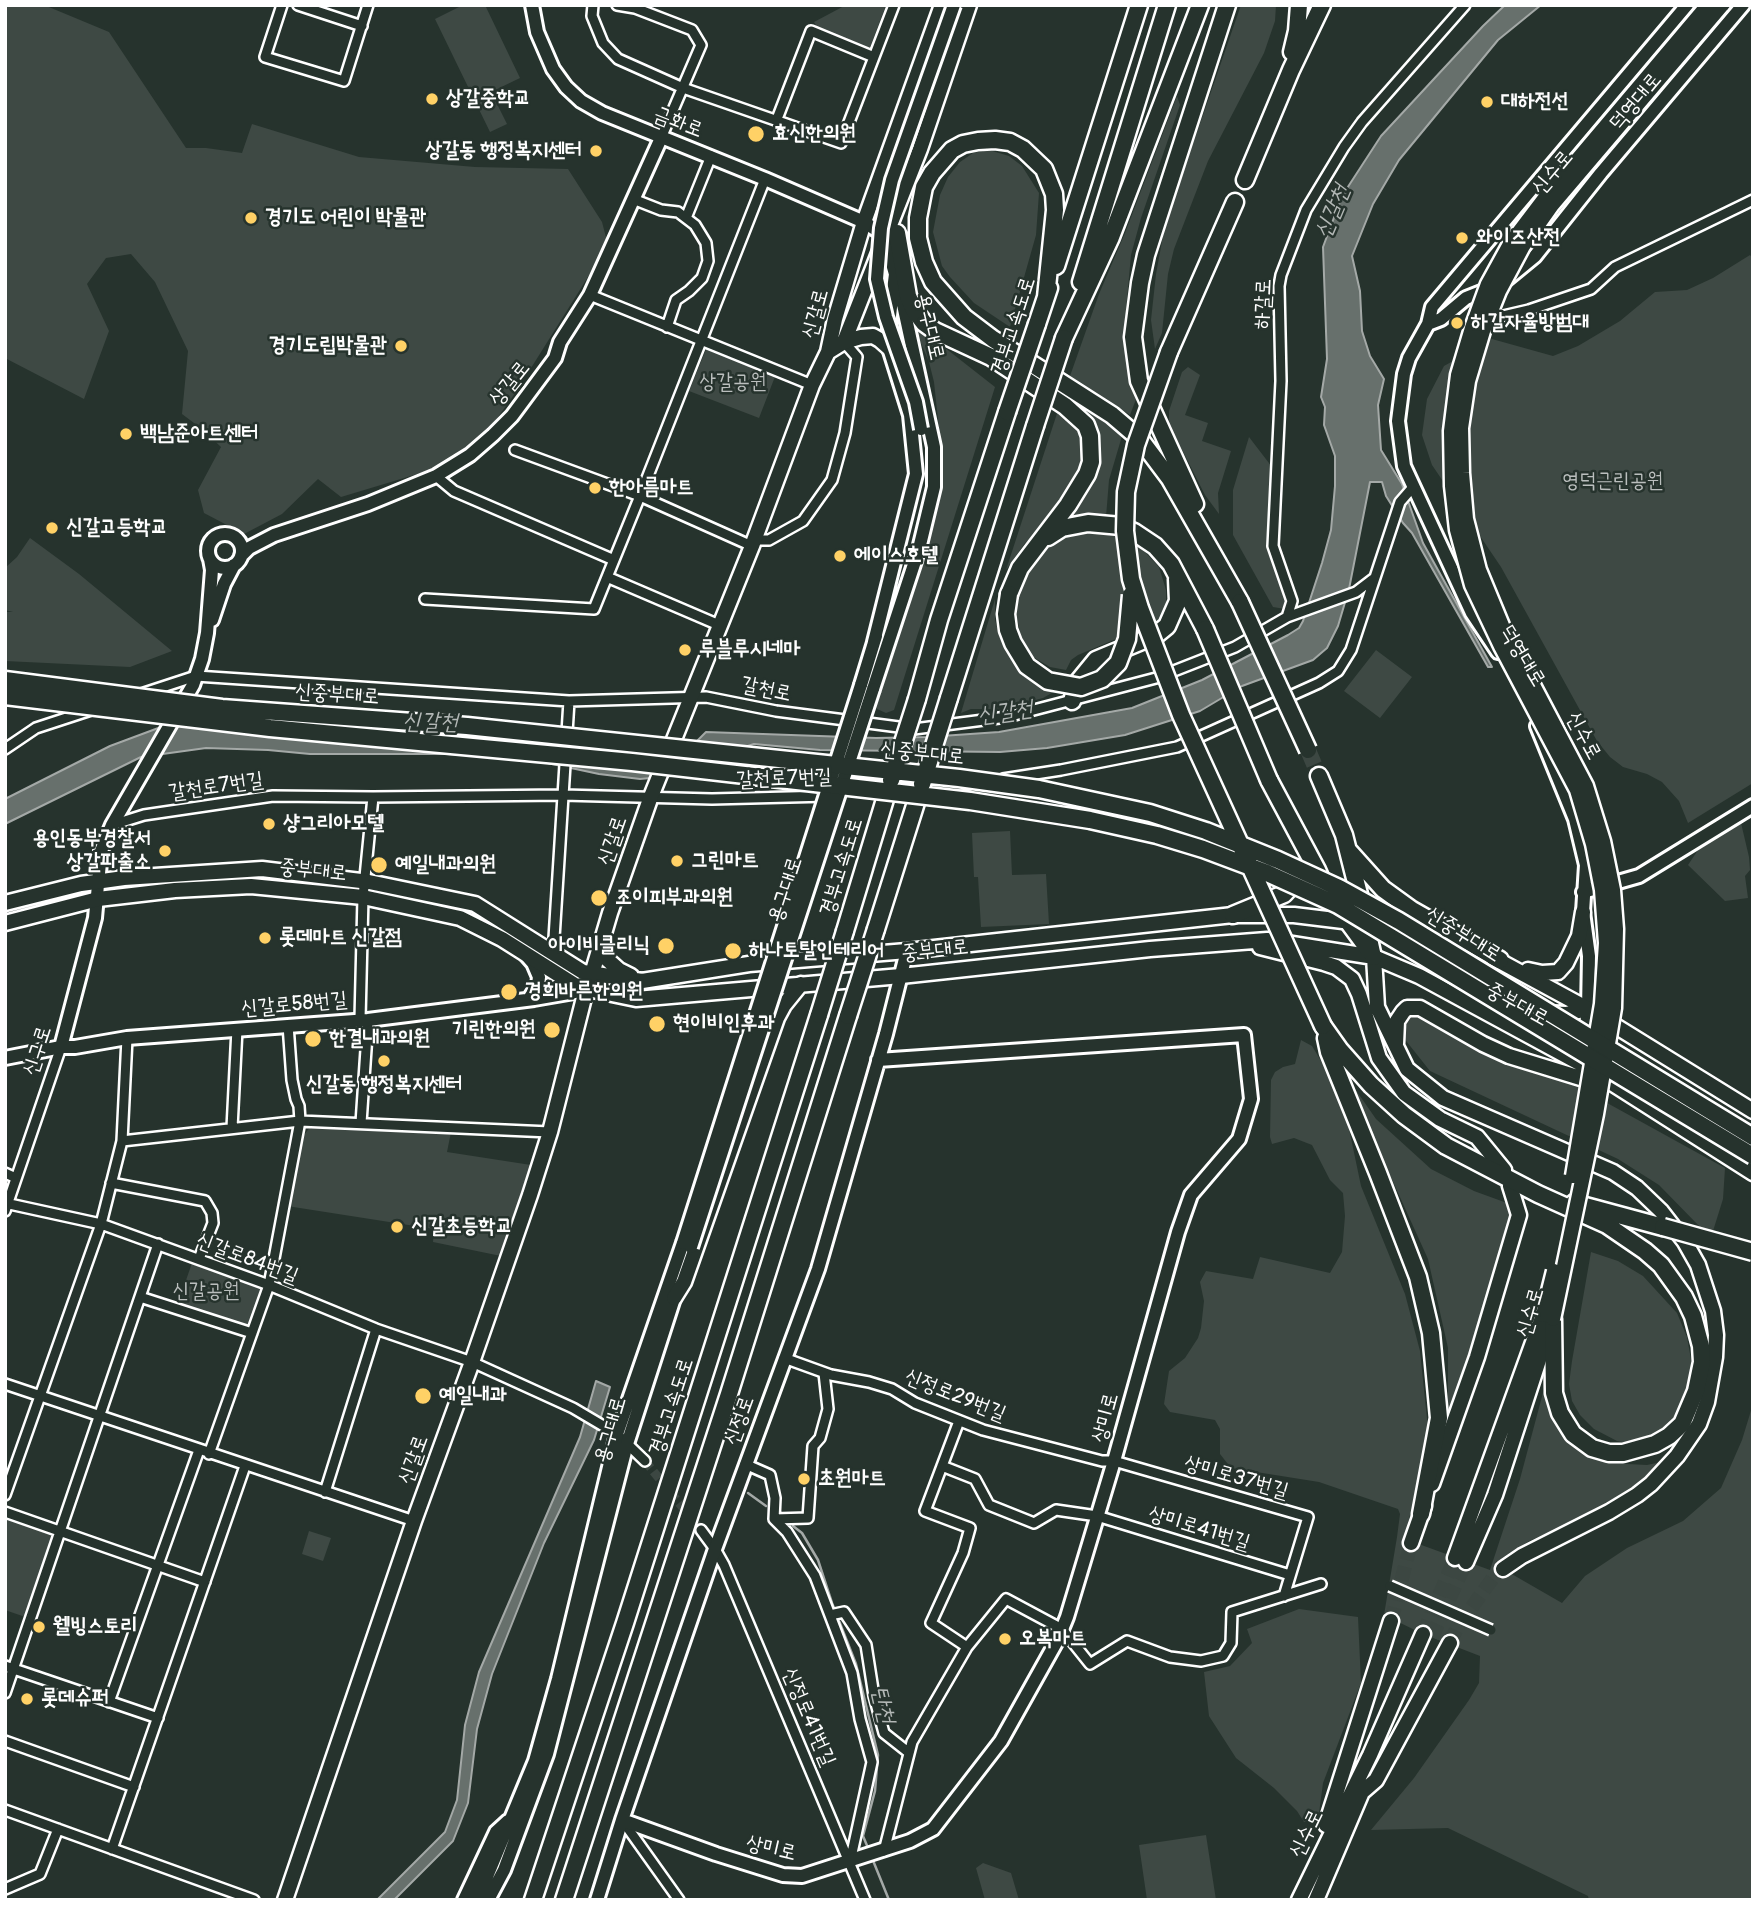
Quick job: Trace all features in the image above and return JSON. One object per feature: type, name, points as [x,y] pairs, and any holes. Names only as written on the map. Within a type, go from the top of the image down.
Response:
[{"type":"highway","name":"경부고속도로","points":[[533,1900],[625,1623],[819,1016],[939,620],[1092,158],[1139,5]]},
{"type":"highway","points":[[564,1900],[729,1394],[1167,5]]},
{"type":"highway","points":[[1064,338],[1116,224],[1200,5]]},
{"type":"highway","points":[[1227,5],[1146,255],[1133,337],[1139,381],[1149,405],[1308,750]]},
{"type":"highway","points":[[1267,128],[1292,50],[1299,5]]},
{"type":"highway","points":[[1245,180],[1291,70],[1322,5]]},
{"type":"highway","points":[[1046,296],[1055,209],[1054,194],[1044,169],[1023,149],[1010,142],[995,139],[978,141],[952,150],[942,159],[928,180],[918,218],[918,238],[933,282],[964,317],[993,339],[1112,415],[1140,439],[1170,479],[1240,601]]},
{"type":"highway","points":[[891,234],[908,296],[924,323],[1002,364],[1065,406],[1086,425],[1092,450],[1087,474],[1068,505],[1015,577],[1006,614],[1008,631],[1027,666],[1048,681],[1081,687],[1102,679],[1118,663],[1123,653],[1130,628],[1131,579],[1125,531],[1125,492],[1136,445],[1168,352],[1235,202]]},
{"type":"highway","points":[[1030,555],[1049,536],[1062,528],[1076,524],[1105,523],[1121,526],[1145,538],[1171,564],[1205,629],[1300,860],[1296,881],[1284,894],[1233,915]]},
{"type":"highway","points":[[1072,701],[1078,682],[1096,660],[1156,635],[1167,626],[1179,592],[1171,564]]},
{"type":"highway","points":[[1131,579],[1181,715],[1323,1026],[1371,1085],[1404,1115],[1446,1146],[1538,1194],[1606,1225],[1661,1265],[1684,1297],[1693,1316],[1701,1346],[1702,1362],[1696,1391],[1682,1424],[1655,1444],[1623,1454],[1592,1448],[1573,1434],[1560,1413],[1554,1393],[1548,1317]]},
{"type":"highway","name":"신중부대로","points":[[5,680],[222,708],[467,726],[959,778],[1039,789],[1150,813],[1206,831],[1266,855],[1351,894],[1753,1137]]},
{"type":"highway","name":"신중부대로","points":[[5,695],[270,728],[632,762],[970,801],[1090,820],[1157,835],[1267,873],[1338,905],[1753,1156]]},
{"type":"highway","points":[[1320,776],[1349,850],[1367,925]]},
{"type":"highway","points":[[1269,780],[1332,904],[1374,957]]},
{"type":"highway","points":[[1349,850],[1382,889],[1412,910],[1506,963]]},
{"type":"highway","points":[[1323,1026],[1329,1052],[1418,1277],[1432,1334],[1439,1418],[1421,1514]]},
{"type":"highway","points":[[1538,1194],[1753,1251]]},
{"type":"main road","name":"신갈로","points":[[592,974],[610,913],[652,795],[753,543],[812,385],[828,352],[864,222],[942,5]]},
{"type":"main road","points":[[844,342],[891,234],[904,187],[969,5]]},
{"type":"main road","name":"신수로","points":[[1548,1317],[1586,1113],[1602,1004],[1606,943],[1602,890],[1593,845],[1577,790],[1500,646],[1472,585],[1457,530],[1452,486],[1451,431],[1458,375],[1488,284],[1510,244],[1545,198],[1708,5]]},
{"type":"main road","name":"신수로","points":[[1461,1560],[1495,1495],[1548,1317],[1596,1114],[1614,1008],[1616,929],[1613,890],[1604,841],[1586,786],[1503,628],[1479,570],[1466,519],[1462,473],[1461,428],[1468,381],[1483,331],[1499,291],[1523,246],[1552,205],[1722,5]]},
{"type":"main road","points":[[828,352],[844,342],[873,336],[889,348]]},
{"type":"main road","name":"중부대로","points":[[5,903],[124,878],[262,870],[365,881],[474,904],[583,972],[642,981],[749,964],[907,951],[1233,915],[1294,915],[1400,928],[1445,937],[1506,963],[1588,1009],[1753,1111]]},
{"type":"main road","name":"중부대로","points":[[5,922],[97,899],[175,890],[251,886],[363,897],[460,918],[502,939],[586,990],[636,999],[1267,940],[1374,957],[1437,985],[1581,1064],[1753,1173]]},
{"type":"main road","points":[[1506,963],[1542,973],[1558,972],[1571,954],[1579,936],[1583,912]]},
{"type":"main road","points":[[1367,925],[1374,957],[1377,1007],[1407,1069],[1443,1098],[1601,1166],[1637,1188],[1661,1211],[1685,1242],[1699,1265],[1713,1311],[1715,1357],[1706,1402],[1699,1424],[1677,1456],[1637,1495],[1522,1556],[1503,1569]]},
{"type":"main road","points":[[1235,941],[1324,963],[1336,967],[1352,979],[1379,1058],[1404,1093],[1440,1119],[1477,1138],[1504,1170]]},
{"type":"main road","points":[[599,952],[619,970],[642,981]]},
{"type":"main road","points":[[674,1298],[689,1270],[777,1018],[801,984]]},
{"type":"main road","points":[[1437,985],[1466,996],[1541,1013],[1566,1014],[1588,1009]]},
{"type":"main road","name":"신갈로","points":[[285,1900],[550,1132],[586,990]]},
{"type":"main road","points":[[1396,1046],[1397,1021],[1407,1008],[1420,1008],[1509,1056],[1622,1090]]},
{"type":"main road","points":[[1411,1543],[1477,1357],[1520,1215],[1510,1185]]},
{"type":"main road","points":[[1316,1864],[1320,1841],[1391,1621]]},
{"type":"main road","name":"신수로","points":[[1299,1900],[1427,1635],[1316,1900]]},
{"type":"main road","points":[[1361,1793],[1376,1780],[1450,1643]]},
{"type":"street","points":[[282,5],[265,57],[344,81],[368,5]]},
{"type":"street","points":[[298,5],[362,26]]},
{"type":"street","name":"금화로","points":[[532,5],[537,32],[553,69],[581,101],[661,138],[765,178],[891,234]]},
{"type":"street","points":[[593,5],[592,16],[603,43],[618,60],[683,88],[841,143],[894,5]]},
{"type":"street","points":[[617,5],[635,8],[692,30],[701,45],[661,138]]},
{"type":"street","name":"용구대로","points":[[867,687],[874,642],[919,500],[923,471],[921,429],[916,402],[886,317],[877,279],[881,228],[892,180],[954,5]]},
{"type":"street","name":"하갈로","points":[[1287,617],[1292,601],[1273,546],[1281,381],[1281,275],[1306,210],[1345,147],[1370,113],[1465,5]]},
{"type":"street","name":"덕영대로","points":[[1581,1064],[1588,1009],[1589,956],[1583,912],[1586,864],[1575,819],[1521,685],[1472,612],[1404,466],[1399,444],[1400,400],[1409,358],[1429,324],[1432,307],[1687,5]]},
{"type":"street","name":"덕영대로","points":[[1429,324],[1466,298],[1501,285],[1535,256],[1601,173],[1743,5]]},
{"type":"street","points":[[777,119],[811,32],[874,57]]},
{"type":"street","name":"상갈로","points":[[238,560],[249,548],[274,536],[368,504],[436,476],[470,455],[512,416],[555,358],[560,342],[590,295],[661,138]]},
{"type":"street","points":[[686,218],[711,156]]},
{"type":"street","points":[[425,599],[594,609],[765,178]]},
{"type":"street","points":[[633,199],[661,210],[678,212],[695,225],[706,243],[708,261],[702,278],[690,291],[676,300],[667,327]]},
{"type":"street","points":[[1470,324],[1529,310],[1591,289],[1615,267],[1753,200]]},
{"type":"street","name":"용구대로","points":[[475,1900],[535,1761],[617,1434],[687,1245],[867,687],[919,549],[934,487],[934,447],[895,274],[891,234]]},
{"type":"street","points":[[874,642],[916,474],[910,415],[889,348],[895,274]]},
{"type":"street","points":[[590,295],[812,385]]},
{"type":"street","points":[[515,450],[640,496],[753,543],[769,540],[803,522],[832,480],[845,433],[857,357],[844,342]]},
{"type":"street","points":[[436,476],[454,491],[614,560]]},
{"type":"street","points":[[1374,577],[1400,502],[1413,486]]},
{"type":"street","points":[[224,535],[235,538],[240,544],[238,560],[224,584],[206,633],[212,570],[208,549],[215,538],[224,535]]},
{"type":"street","name":"상갈로","points":[[235,538],[274,536]]},
{"type":"street","points":[[210,559],[221,568],[238,560]]},
{"type":"street","points":[[607,577],[719,625]]},
{"type":"street","name":"갈천로","points":[[195,681],[568,706],[722,699],[776,711],[914,729],[1007,717],[1167,674],[1235,647],[1287,617],[1356,592],[1374,577]]},
{"type":"street","name":"갈천로7번길","points":[[112,825],[144,815],[273,796],[802,797],[959,786],[1061,770],[1177,747],[1319,683],[1338,671],[1351,650],[1374,577]]},
{"type":"street","name":"신구로","points":[[6,1205],[61,1047],[92,930],[101,851],[112,825],[195,681],[206,633]]},
{"type":"street","points":[[5,750],[36,728],[195,681]]},
{"type":"street","points":[[553,954],[568,706]]},
{"type":"street","points":[[361,1123],[363,897],[373,797]]},
{"type":"street","points":[[1583,892],[1639,876],[1753,806]]},
{"type":"street","points":[[1586,864],[1602,876],[1621,879],[1639,876]]},
{"type":"street","name":"신정로","points":[[597,1900],[715,1549],[818,1269],[907,951]]},
{"type":"street","points":[[525,955],[539,977],[538,985],[529,999]]},
{"type":"street","name":"신갈로","points":[[586,990],[592,974]]},
{"type":"street","name":"신갈로58번길","points":[[5,1058],[127,1038],[364,1020],[586,990]]},
{"type":"street","points":[[209,1454],[269,1285],[300,1121],[292,1080],[288,1025]]},
{"type":"street","points":[[232,1128],[237,1029]]},
{"type":"street","name":"상미로","points":[[622,1820],[783,1875],[802,1876],[884,1851],[933,1829],[1001,1741],[1062,1629],[1191,1195],[1239,1139],[1250,1105],[1244,1035],[878,1060]]},
{"type":"street","points":[[5,1495],[101,1224],[122,1141],[127,1038]]},
{"type":"street","points":[[122,1141],[300,1121],[550,1132]]},
{"type":"street","points":[[5,1173],[16,1178]]},
{"type":"street","points":[[111,1182],[205,1201],[212,1213],[213,1223],[199,1259]]},
{"type":"street","name":"신갈로84번길","points":[[6,1205],[101,1224],[269,1285],[376,1329],[472,1362],[601,1424],[617,1434],[645,1461]]},
{"type":"street","points":[[5,1693],[10,1668],[61,1531],[158,1244]]},
{"type":"street","name":"용구대로","points":[[488,1900],[504,1870],[547,1754],[627,1444],[674,1298],[687,1245]]},
{"type":"street","points":[[141,1297],[252,1333]]},
{"type":"street","points":[[325,1492],[376,1329]]},
{"type":"street","name":"신정로29번길","points":[[784,1358],[824,1373],[892,1389],[915,1403],[983,1430],[1102,1461],[1114,1461]]},
{"type":"street","points":[[774,1519],[808,1518],[813,1446],[820,1438],[828,1409],[824,1373]]},
{"type":"street","points":[[5,1384],[414,1521]]},
{"type":"street","points":[[959,1421],[925,1511],[970,1528],[963,1553],[931,1623],[967,1647]]},
{"type":"street","points":[[109,1702],[199,1450]]},
{"type":"street","name":"상미로37번길","points":[[1114,1461],[1308,1517],[1284,1596]]},
{"type":"street","points":[[745,1464],[770,1475],[775,1498],[774,1519],[787,1532],[815,1576],[852,1673],[860,1719],[872,1762],[850,1861]]},
{"type":"street","points":[[112,1849],[245,1466]]},
{"type":"street","name":"상미로41번길","points":[[942,1466],[975,1479],[989,1505],[1034,1523],[1056,1510],[1097,1516],[1290,1575]]},
{"type":"street","points":[[5,1512],[205,1582]]},
{"type":"street","name":"신정로41번길","points":[[701,1530],[715,1549],[865,1900]]},
{"type":"street","points":[[884,1851],[912,1742],[967,1647],[1006,1600],[1062,1629],[1090,1664],[1128,1641],[1170,1657],[1201,1661],[1223,1656],[1231,1643],[1232,1612],[1321,1584]]},
{"type":"street","points":[[1390,1586],[1491,1630]]},
{"type":"street","points":[[830,1615],[844,1612],[866,1645],[874,1696],[884,1733],[908,1752]]},
{"type":"street","points":[[10,1668],[158,1718]]},
{"type":"street","points":[[5,1741],[134,1787]]},
{"type":"street","points":[[5,1810],[254,1900]]},
{"type":"street","points":[[464,1900],[496,1832],[511,1818]]},
{"type":"street","points":[[622,1820],[679,1900]]},
{"type":"street","points":[[5,1889],[40,1874],[58,1829]]},
{"type":"green space","points":[[5,5],[44,5],[109,32],[186,148],[242,153],[252,124],[359,157],[475,167],[568,169],[602,222],[608,245],[516,392],[485,435],[434,469],[341,497],[318,479],[282,514],[244,534],[204,513],[198,490],[221,447],[182,414],[188,351],[155,282],[131,254],[106,258],[87,284],[109,331],[84,399],[5,358]]},
{"type":"green space","points":[[463,5],[485,5],[520,78],[491,92],[507,124],[490,132],[435,19]]},
{"type":"green space","points":[[846,5],[886,5],[869,50],[818,29],[814,22]]},
{"type":"green space","points":[[1241,5],[1276,5],[1275,21],[1264,53],[1208,161],[1174,249],[1168,274],[1162,333],[1155,349],[1151,320],[1165,225]]},
{"type":"green space","points":[[1177,96],[1180,105],[1131,255],[1126,310],[1128,340],[1138,394],[1130,415],[1070,376],[1099,294]]},
{"type":"green space","points":[[989,150],[1009,156],[1022,166],[1039,193],[1036,235],[1010,327],[974,303],[950,277],[942,266],[933,232],[940,195],[948,177],[960,162],[973,153]]},
{"type":"green space","name":"영덕근린공원","points":[[1750,255],[1753,259],[1753,783],[1688,823],[1679,801],[1662,782],[1623,767],[1610,757],[1597,741],[1501,567],[1432,465],[1422,435],[1427,399],[1444,366],[1492,339],[1553,356],[1578,346],[1620,321],[1655,292],[1687,290],[1713,278]]},
{"type":"green space","points":[[912,322],[995,387],[894,710],[886,713],[877,709],[875,704],[932,527],[940,478],[941,448],[934,382],[929,362]]},
{"type":"green space","name":"상갈공원","points":[[707,347],[776,374],[759,418],[689,391]]},
{"type":"green space","points":[[1188,367],[1200,375],[1185,415],[1208,423],[1202,441],[1231,451],[1218,493],[1219,514],[1205,495],[1169,424],[1169,411],[1182,372]]},
{"type":"green space","points":[[1064,392],[1122,436],[1109,480],[1106,517],[1043,530],[1025,543],[1006,570]]},
{"type":"green space","points":[[1249,437],[1272,467],[1266,547],[1274,569],[1291,600],[1285,609],[1273,607],[1233,535],[1233,490]]},
{"type":"green space","points":[[1087,531],[1119,534],[1134,540],[1159,567],[1166,590],[1166,604],[1160,619],[1154,623],[1078,655],[1071,660],[1066,670],[1050,667],[1033,657],[1021,637],[1016,613],[1020,591],[1026,572],[1048,547],[1065,535]]},
{"type":"green space","points":[[30,538],[79,574],[172,651],[130,667],[5,661],[5,612],[13,612],[5,610],[5,568],[17,557]]},
{"type":"green space","points":[[995,599],[995,620],[1001,641],[1014,664],[1029,680],[1057,690],[1043,698],[1020,704],[995,709],[971,709],[961,713]]},
{"type":"green space","points":[[1376,650],[1412,677],[1380,718],[1344,691]]},
{"type":"green space","points":[[1741,823],[1749,857],[1750,870],[1745,876],[1748,898],[1725,901],[1688,865],[1698,850]]},
{"type":"green space","points":[[1010,831],[1012,875],[1046,874],[1049,924],[981,927],[978,877],[974,877],[972,833]]},
{"type":"green space","points":[[1413,1008],[1580,1088],[1725,1168],[1723,1199],[1713,1231],[1700,1227],[1659,1185],[1618,1159],[1430,1071],[1403,1037],[1404,1018]]},
{"type":"green space","points":[[1301,1040],[1312,1046],[1334,1082],[1347,1119],[1361,1186],[1405,1294],[1420,1351],[1428,1428],[1405,1539],[1490,1570],[1548,1383],[1558,1415],[1608,1459],[1647,1465],[1666,1461],[1659,1478],[1603,1509],[1529,1541],[1496,1562],[1503,1569],[1562,1603],[1585,1576],[1627,1548],[1683,1521],[1721,1488],[1742,1440],[1753,1404],[1753,1900],[1589,1900],[1588,1896],[1448,1828],[1371,1830],[1414,1778],[1469,1700],[1479,1683],[1480,1656],[1423,1634],[1384,1615],[1397,1537],[1400,1514],[1398,1509],[1319,1482],[1231,1468],[1220,1454],[1220,1429],[1215,1420],[1170,1412],[1164,1404],[1169,1371],[1185,1358],[1198,1338],[1204,1301],[1200,1282],[1206,1271],[1253,1279],[1260,1257],[1330,1273],[1342,1252],[1345,1216],[1343,1193],[1330,1180],[1312,1145],[1294,1138],[1272,1144],[1270,1137],[1271,1080],[1275,1072],[1295,1064]]},
{"type":"green space","points":[[1353,1086],[1376,1119],[1431,1169],[1474,1191],[1507,1203],[1510,1217],[1492,1293],[1448,1419],[1448,1348],[1428,1259]]},
{"type":"green space","points":[[311,1126],[451,1132],[447,1152],[531,1165],[501,1256],[433,1242],[434,1229],[287,1206],[300,1140]]},
{"type":"green space","points":[[1591,1252],[1618,1261],[1643,1276],[1677,1313],[1687,1337],[1695,1382],[1683,1420],[1639,1445],[1617,1441],[1594,1429],[1580,1415],[1572,1401],[1569,1384]]},
{"type":"green space","name":"신갈공원","points":[[192,1263],[266,1288],[250,1329],[177,1306]]},
{"type":"green space","points":[[5,1512],[61,1531],[31,1619],[5,1610]]},
{"type":"green space","points":[[309,1531],[331,1538],[323,1561],[302,1554]]},
{"type":"green space","points":[[1299,1609],[1358,1617],[1361,1683],[1323,1783],[1318,1821],[1304,1822],[1274,1788],[1236,1758],[1209,1716],[1204,1672],[1230,1666],[1252,1643],[1247,1629]]},
{"type":"green space","points":[[1206,1835],[1216,1900],[1147,1900],[1139,1845]]},
{"type":"green space","points":[[983,1863],[1011,1873],[1019,1900],[985,1900],[976,1868]]},
{"type":"shaded area","points":[[1505,5],[1541,5],[1498,40],[1399,160],[1373,204],[1352,256],[1360,291],[1362,331],[1370,356],[1384,379],[1378,405],[1381,450],[1402,484],[1423,543],[1492,667],[1488,667],[1412,533],[1386,496],[1382,482],[1370,482],[1349,589],[1338,626],[1327,648],[1313,660],[1242,686],[1200,711],[1125,735],[1047,748],[1000,752],[820,750],[754,744],[713,757],[693,774],[640,779],[599,774],[524,758],[447,754],[310,754],[206,748],[141,757],[5,824],[5,799],[110,746],[161,727],[197,725],[243,730],[258,736],[355,737],[362,729],[506,743],[514,738],[526,744],[533,738],[551,750],[650,759],[662,750],[687,751],[706,732],[876,738],[999,732],[1132,708],[1202,680],[1288,635],[1299,628],[1303,621],[1322,563],[1331,530],[1335,486],[1335,456],[1324,425],[1325,407],[1321,397],[1327,359],[1323,247],[1342,196],[1381,136]]},
{"type":"shaded area","points":[[596,1381],[610,1387],[594,1440],[544,1543],[492,1674],[477,1729],[468,1803],[453,1841],[394,1900],[377,1900],[445,1832],[457,1800],[465,1725],[479,1672],[580,1437]]},
{"type":"waterway","name":"탄천","points":[[748,1493],[766,1506]]},
{"type":"waterway","name":"탄천","points":[[793,1526],[802,1533],[818,1560],[856,1664],[878,1755],[875,1791],[863,1836],[868,1848]]},
{"type":"waterway","name":"탄천","points":[[872,1858],[889,1900]]},
{"type":"tunnel","points":[[1308,750],[1319,776]]},
{"type":"tunnel","points":[[645,1461],[701,1530]]},
{"type":"tunnel","points":[[1391,1621],[1411,1543]]},
{"type":"tunnel","points":[[1423,1634],[1455,1558]]},
{"type":"tunnel","points":[[1432,1637],[1466,1562]]},
{"type":"tunnel","points":[[1450,1643],[1457,1628],[1495,1575],[1503,1569]]},
{"type":"place","name":"상갈중학교","points":[[432,99]]},
{"type":"place","name":"대하전선","points":[[1487,102]]},
{"type":"place","name":"효신한의원","points":[[756,134]]},
{"type":"place","name":"상갈동 행정복지센터","points":[[596,151]]},
{"type":"place","name":"경기도 어린이 박물관","points":[[251,218]]},
{"type":"place","name":"와이즈산전","points":[[1462,238]]},
{"type":"place","name":"하갈자율방범대","points":[[1457,323]]},
{"type":"place","name":"경기도립박물관","points":[[401,346]]},
{"type":"place","name":"백남준아트센터","points":[[126,434]]},
{"type":"place","name":"한아름마트","points":[[595,488]]},
{"type":"place","name":"신갈고등학교","points":[[52,528]]},
{"type":"place","name":"에이스호텔","points":[[840,556]]},
{"type":"place","name":"루블루시네마","points":[[685,650]]},
{"type":"place","name":"샹그리아모텔","points":[[269,824]]},
{"type":"place","name":"용인동부경찰서 상갈파출소","points":[[165,851]]},
{"type":"place","name":"그린마트","points":[[677,861]]},
{"type":"place","name":"예일내과의원","points":[[379,865]]},
{"type":"place","name":"조이피부과의원","points":[[599,898]]},
{"type":"place","name":"롯데마트 신갈점","points":[[265,938]]},
{"type":"place","name":"아이비클리닉","points":[[666,946]]},
{"type":"place","name":"하나토탈인테리어","points":[[733,951]]},
{"type":"place","name":"경희바른한의원","points":[[509,992]]},
{"type":"place","name":"현이비인후과","points":[[657,1024]]},
{"type":"place","name":"기린한의원","points":[[552,1030]]},
{"type":"place","name":"한결내과의원","points":[[313,1039]]},
{"type":"place","name":"신갈동 행정복지센터","points":[[384,1061]]},
{"type":"place","name":"신갈초등학교","points":[[397,1227]]},
{"type":"place","name":"예일내과","points":[[423,1396]]},
{"type":"place","name":"초원마트","points":[[804,1479]]},
{"type":"place","name":"웰빙스토리","points":[[39,1627]]},
{"type":"place","name":"오복마트","points":[[1005,1639]]},
{"type":"place","name":"롯데슈퍼","points":[[27,1699]]},
{"type":"water label","name":"신갈천","points":[[1333,212]]},
{"type":"water label","name":"신갈천","points":[[1005,713]]},
{"type":"water label","name":"신갈천","points":[[430,723]]}]
